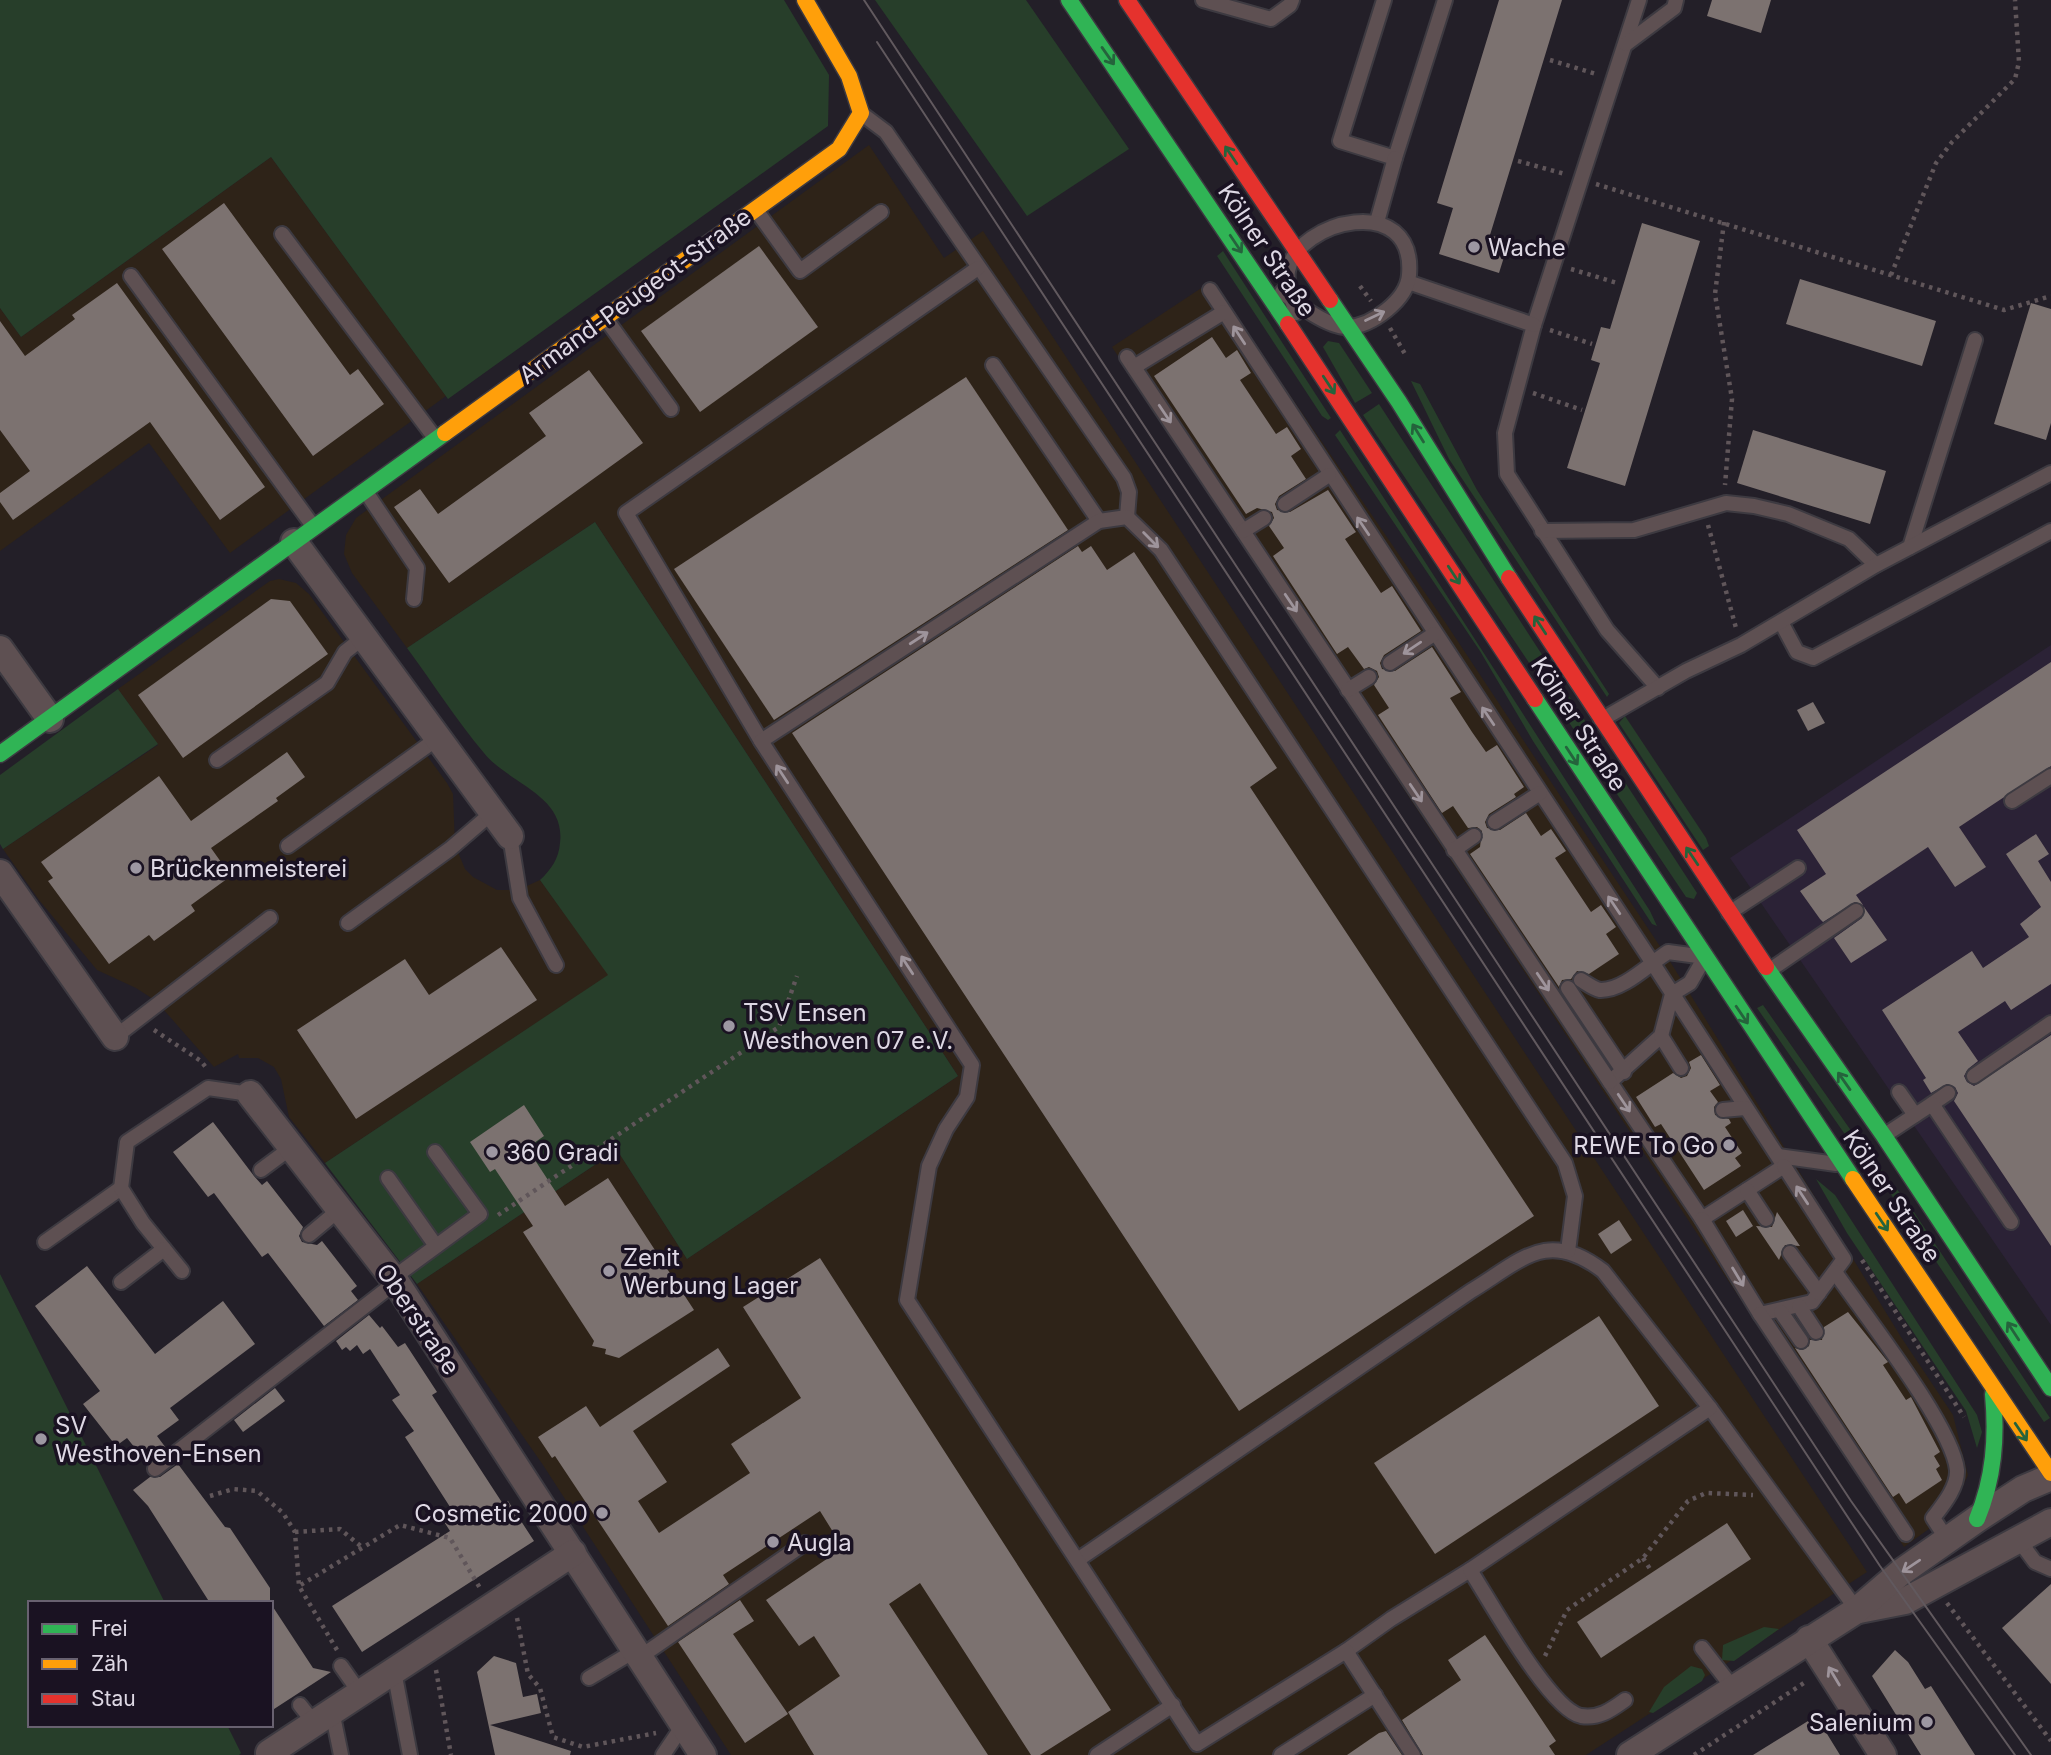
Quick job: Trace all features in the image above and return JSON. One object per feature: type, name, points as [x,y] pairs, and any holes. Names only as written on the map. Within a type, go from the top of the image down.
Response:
[{"type":"main road","points":[[805,0],[849,76],[861,113]]},
{"type":"main road","name":"Kölner Straße","points":[[1069,0],[1310,355],[1705,957],[2051,1475]]},
{"type":"main road","name":"Kölner Straße","points":[[1127,0],[1399,402],[1601,720],[1729,913],[1733,938],[1769,971],[1884,1136],[2051,1388]]},
{"type":"main road","name":"Armand-Peugeot-Straße","points":[[0,754],[839,149],[861,113]]},
{"type":"main road","points":[[1705,957],[1733,938]]},
{"type":"main road","points":[[1977,1519],[1992,1481],[1996,1462],[1993,1389]]},
{"type":"street","points":[[304,535],[364,637],[510,836]]},
{"type":"street","points":[[0,649],[50,719]]},
{"type":"street","points":[[0,873],[115,1037]]},
{"type":"street","name":"Oberstraße","points":[[250,1094],[394,1280],[703,1755]]},
{"type":"street","points":[[1630,1755],[1733,1688],[1815,1646],[1900,1573],[2023,1489],[2051,1475]]},
{"type":"street","points":[[1857,1610],[1905,1601],[2051,1522]]},
{"type":"street","points":[[265,1754],[316,1713],[360,1693],[573,1553]]},
{"type":"street","points":[[1815,1646],[1882,1755]]},
{"type":"lane","points":[[1203,0],[1271,19],[1290,5],[1292,0]]},
{"type":"lane","points":[[1384,0],[1340,141],[1395,158]]},
{"type":"lane","points":[[1377,222],[1444,0]]},
{"type":"lane","points":[[1639,0],[1534,325],[1505,433],[1507,474],[1607,630],[1658,688]]},
{"type":"lane","points":[[1626,44],[1674,8],[1676,0]]},
{"type":"lane","points":[[861,113],[886,132],[1124,478],[1129,492],[1127,517],[1161,551],[1565,1163],[1575,1196],[1568,1251]]},
{"type":"lane","points":[[755,209],[800,271],[881,212]]},
{"type":"lane","points":[[1251,267],[1292,300],[1320,318],[1347,327],[1381,315],[1393,305],[1408,282],[1410,259],[1405,245],[1395,233],[1377,222],[1363,219],[1348,222],[1319,235],[1296,252],[1288,271],[1292,300],[1310,355]]},
{"type":"lane","points":[[282,234],[436,439]]},
{"type":"lane","points":[[978,268],[626,513],[761,741],[972,1065],[967,1097],[946,1129],[929,1166],[907,1300],[1079,1559],[1201,1750],[1391,1619],[1470,1570],[1710,1408]]},
{"type":"lane","points":[[131,275],[304,535]]},
{"type":"lane","points":[[1408,282],[1534,325]]},
{"type":"lane","points":[[1210,290],[1844,1259],[1812,1302],[1781,1312],[1760,1314]]},
{"type":"lane","points":[[1224,312],[1130,362],[1702,1219],[1760,1314],[1906,1534]]},
{"type":"lane","points":[[605,317],[671,409]]},
{"type":"lane","points":[[1910,547],[1975,340]]},
{"type":"lane","points":[[993,365],[1099,521]]},
{"type":"lane","points":[[1601,720],[1741,645],[1876,565],[2051,473]]},
{"type":"lane","points":[[1285,504],[1329,475]]},
{"type":"lane","points":[[365,491],[417,568],[414,599]]},
{"type":"lane","points":[[1542,531],[1634,530],[1726,503],[1788,514],[1849,539],[1876,565]]},
{"type":"lane","points":[[761,741],[1099,521],[1127,517]]},
{"type":"lane","points":[[1243,531],[1264,518]]},
{"type":"lane","points":[[1781,622],[1797,652],[1813,658],[2051,531]]},
{"type":"lane","points":[[1390,663],[1434,634]]},
{"type":"lane","points":[[217,760],[327,683],[345,652],[364,637]]},
{"type":"lane","points":[[1348,690],[1369,677]]},
{"type":"lane","points":[[288,846],[438,738]]},
{"type":"lane","points":[[2012,801],[2051,776]]},
{"type":"lane","points":[[1495,822],[1540,793]]},
{"type":"lane","points":[[348,923],[450,849],[493,812]]},
{"type":"lane","points":[[510,836],[520,898],[556,965]]},
{"type":"lane","points":[[1454,850],[1474,836]]},
{"type":"lane","points":[[1729,913],[1798,868]]},
{"type":"lane","points":[[1769,971],[1856,911]]},
{"type":"lane","points":[[115,1037],[270,918]]},
{"type":"lane","points":[[1581,980],[1598,990],[1615,987],[1668,952],[1705,957],[1690,983],[1672,994],[1661,1037],[1610,1082]]},
{"type":"lane","points":[[1568,988],[1624,1072]]},
{"type":"lane","points":[[1974,1076],[2051,1023]]},
{"type":"lane","points":[[1661,1037],[1681,1068]]},
{"type":"lane","points":[[182,1271],[121,1188],[127,1142],[208,1088],[250,1094]]},
{"type":"lane","points":[[1899,1091],[1915,1115]]},
{"type":"lane","points":[[1884,1136],[1948,1093]]},
{"type":"lane","points":[[1932,1104],[2011,1222]]},
{"type":"lane","points":[[1723,1110],[1745,1108]]},
{"type":"lane","points":[[261,1170],[292,1147]]},
{"type":"lane","points":[[155,1469],[480,1214],[435,1153]]},
{"type":"lane","points":[[1702,1219],[1747,1190],[1781,1161],[1845,1165]]},
{"type":"lane","points":[[388,1178],[436,1246]]},
{"type":"lane","points":[[45,1242],[121,1188]]},
{"type":"lane","points":[[1747,1190],[1766,1219]]},
{"type":"lane","points":[[309,1235],[340,1209]]},
{"type":"lane","points":[[121,1282],[164,1248]]},
{"type":"lane","points":[[1079,1559],[1492,1279],[1533,1253],[1549,1248],[1568,1251],[1587,1259],[1604,1271],[1710,1408],[1857,1610]]},
{"type":"lane","points":[[1790,1253],[1819,1293]]},
{"type":"lane","points":[[1835,1272],[1941,1426],[1957,1471],[1949,1496],[1933,1518],[1948,1541]]},
{"type":"lane","points":[[1799,1307],[1816,1332]]},
{"type":"lane","points":[[1781,1312],[1801,1341]]},
{"type":"lane","points":[[2018,1539],[2035,1563],[2051,1569]]},
{"type":"lane","points":[[589,1678],[638,1653],[805,1543]]},
{"type":"lane","points":[[1470,1570],[1536,1674],[1557,1700],[1579,1716],[1602,1715],[1625,1700]]},
{"type":"lane","points":[[1702,1648],[1733,1688]]},
{"type":"lane","points":[[1346,1651],[1413,1755]]},
{"type":"lane","points":[[340,1660],[360,1693]]},
{"type":"lane","points":[[394,1671],[410,1755]]},
{"type":"lane","points":[[1281,1755],[1374,1695]]},
{"type":"lane","points":[[1097,1755],[1172,1705]]},
{"type":"lane","points":[[316,1713],[341,1755]]},
{"type":"lane","points":[[663,1755],[684,1724]]},
{"type":"path","points":[[1891,275],[1936,163],[1952,142],[2015,79],[2019,62],[2015,0]]},
{"type":"path","points":[[1550,60],[1613,79]]},
{"type":"path","points":[[1518,161],[2004,310],[2051,296]]},
{"type":"path","points":[[1724,222],[1715,294],[1732,399],[1723,472],[1726,503]]},
{"type":"path","points":[[1555,264],[1617,283]]},
{"type":"path","points":[[1534,325],[1592,344]]},
{"type":"path","points":[[1516,388],[1582,410]]},
{"type":"path","points":[[1705,511],[1741,645]]},
{"type":"path","points":[[480,1214],[498,1215],[779,1027],[797,976]]},
{"type":"path","points":[[115,1037],[156,1030],[201,1061],[212,1075]]},
{"type":"path","points":[[210,1496],[233,1489],[257,1491],[283,1513],[295,1532],[299,1586],[340,1660]]},
{"type":"path","points":[[1536,1674],[1567,1609],[1643,1558],[1688,1501],[1706,1493],[1773,1498]]},
{"type":"path","points":[[299,1586],[400,1525],[450,1538],[503,1600],[528,1674],[540,1688],[553,1737],[583,1747],[651,1735]]},
{"type":"path","points":[[295,1532],[340,1529],[363,1548]]},
{"type":"path","points":[[1643,1558],[1652,1572]]},
{"type":"path","points":[[1945,1600],[2051,1741]]},
{"type":"path","points":[[1693,1755],[1819,1674],[1811,1659],[1815,1646]]},
{"type":"path","points":[[428,1648],[434,1659],[451,1755]]},
{"type":"shaded area","points":[[869,145],[944,258],[983,231],[1867,1572],[1586,1755],[731,1755],[543,1465],[417,1284],[617,1150],[687,1259],[958,1076],[595,522],[407,648],[352,573],[344,554],[346,535],[356,518]]},
{"type":"shaded area","points":[[271,157],[446,396],[230,553],[149,443],[0,551],[0,308],[21,337]]},
{"type":"shaded area","points":[[1212,281],[1447,625],[1671,963],[1901,1337],[1953,1415],[1968,1475],[1956,1501],[1937,1523],[1904,1547],[1112,347]]},
{"type":"shaded area","points":[[279,579],[296,583],[309,594],[447,783],[453,794],[455,845],[465,869],[473,877],[497,890],[518,890],[540,880],[609,975],[325,1163],[289,1117],[281,1079],[274,1067],[258,1058],[239,1058],[238,1054],[214,1067],[156,1001],[136,988],[97,970],[39,900],[3,849],[158,745],[118,689],[270,581]]},
{"type":"shaded area","points":[[2051,645],[2051,1325],[1730,858]]},
{"type":"green space","points":[[0,0],[784,0],[829,75],[828,126],[448,399],[271,157],[21,337],[0,308]]},
{"type":"green space","points":[[875,0],[1026,0],[1129,149],[1027,216]]},
{"type":"green space","points":[[1223,251],[1331,418],[1328,420],[1322,416],[1217,256]]},
{"type":"green space","points":[[1328,341],[1339,343],[1372,393],[1355,403],[1323,347]]},
{"type":"green space","points":[[1411,381],[1420,384],[1477,490],[1609,694],[1607,697],[1449,459]]},
{"type":"green space","points":[[1379,404],[1697,893],[1694,899],[1686,897],[1363,415]]},
{"type":"green space","points":[[1340,430],[1650,911],[1657,926],[1652,924],[1533,741],[1480,651],[1335,435]]},
{"type":"green space","points":[[595,522],[958,1076],[687,1259],[617,1150],[417,1284],[325,1163],[608,975],[540,880],[558,854],[559,827],[554,813],[534,792],[484,753],[407,648]]},
{"type":"green space","points":[[118,689],[158,744],[3,849],[0,844],[0,775]]},
{"type":"green space","points":[[1625,716],[1706,838],[1709,846],[1703,850],[1619,723]]},
{"type":"green space","points":[[1763,1005],[1852,1132],[1910,1206],[2050,1418],[2044,1422],[1884,1184],[1844,1133],[1757,1008]]},
{"type":"green space","points":[[1816,1179],[1835,1195],[1977,1415],[1982,1432],[1977,1448],[1966,1411],[1847,1233]]},
{"type":"green space","name":"SV Westhoven-Ensen","points":[[0,1274],[164,1601],[28,1601],[28,1727],[228,1727],[241,1753],[0,1755]]},
{"type":"green space","points":[[1764,1627],[1779,1629],[1734,1661],[1722,1660],[1723,1645]]},
{"type":"green space","points":[[1691,1666],[1702,1669],[1705,1675],[1702,1681],[1653,1713],[1649,1712],[1664,1687]]},
{"type":"building","points":[[1499,0],[1562,0],[1490,235],[1509,241],[1499,273],[1439,254],[1453,208],[1437,203]]},
{"type":"building","points":[[1712,0],[1771,0],[1761,33],[1707,16]]},
{"type":"building","points":[[224,203],[350,375],[358,369],[384,404],[313,456],[162,249]]},
{"type":"building","points":[[1642,223],[1700,241],[1625,486],[1567,468],[1600,363],[1591,360],[1601,327],[1610,329]]},
{"type":"building","points":[[759,246],[818,327],[700,412],[641,331]]},
{"type":"building","points":[[1800,279],[1936,321],[1922,366],[1786,324]]},
{"type":"building","points":[[117,283],[265,487],[220,520],[150,422],[13,520],[0,502],[0,493],[30,471],[0,430],[0,321],[25,356],[75,319],[72,315]]},
{"type":"building","points":[[2031,303],[2051,309],[2051,423],[2046,440],[1994,424]]},
{"type":"building","points":[[1212,337],[1226,358],[1237,350],[1251,373],[1240,380],[1276,434],[1287,427],[1301,449],[1291,456],[1306,479],[1279,496],[1275,504],[1277,510],[1290,512],[1328,490],[1356,532],[1345,539],[1381,593],[1392,586],[1421,631],[1384,655],[1380,663],[1382,669],[1395,671],[1432,647],[1461,692],[1450,698],[1472,732],[1486,752],[1497,745],[1524,787],[1514,794],[1516,797],[1489,814],[1485,822],[1487,828],[1500,830],[1526,813],[1541,836],[1551,829],[1566,851],[1555,858],[1591,912],[1601,905],[1616,927],[1606,934],[1619,954],[1589,974],[1577,971],[1571,979],[1562,980],[1559,987],[1470,854],[1480,847],[1482,831],[1477,827],[1468,828],[1453,806],[1442,813],[1378,715],[1389,708],[1374,685],[1379,677],[1377,671],[1369,667],[1364,669],[1348,647],[1337,654],[1273,556],[1284,548],[1269,526],[1274,518],[1272,512],[1257,508],[1246,514],[1154,376]]},
{"type":"building","points":[[589,370],[643,443],[449,583],[394,507],[420,489],[438,514],[546,436],[529,413]]},
{"type":"building","points":[[966,377],[1068,530],[774,720],[674,569]]},
{"type":"building","points":[[1753,430],[1886,471],[1870,524],[1737,483]]},
{"type":"building","points":[[1078,546],[1082,552],[1091,546],[1107,570],[1134,552],[1277,768],[1250,787],[1534,1216],[1239,1411],[792,733]]},
{"type":"building","points":[[271,599],[290,601],[328,654],[183,758],[138,695]]},
{"type":"building","points":[[2051,662],[2051,766],[1959,827],[1986,867],[1955,887],[1928,847],[1856,895],[1863,905],[1855,902],[1823,922],[1800,891],[1826,874],[1797,830]]},
{"type":"building","points":[[1813,702],[1825,723],[1808,731],[1797,710]]},
{"type":"building","name":"Brückenmeisterei","points":[[287,752],[305,777],[276,798],[278,801],[211,848],[231,876],[191,905],[195,911],[154,941],[149,935],[109,964],[48,881],[53,878],[41,862],[159,776],[191,821]]},
{"type":"building","points":[[2036,834],[2049,854],[2038,861],[2051,882],[2051,984],[2011,1010],[2005,1001],[1958,1032],[1978,1061],[1964,1076],[1967,1082],[1974,1086],[2051,1035],[2051,1246],[1954,1101],[1958,1093],[1955,1087],[1947,1084],[1931,1093],[1923,1080],[1926,1078],[1882,1010],[1972,951],[1983,968],[2029,937],[2020,924],[2041,907],[2006,854]]},
{"type":"building","points":[[1864,907],[1887,940],[1851,963],[1834,938],[1862,918]]},
{"type":"building","points":[[501,947],[537,1000],[356,1119],[297,1030],[405,959],[429,995]]},
{"type":"building","points":[[1701,1055],[1720,1085],[1710,1091],[1718,1102],[1714,1107],[1715,1115],[1729,1119],[1731,1123],[1725,1127],[1742,1153],[1735,1158],[1741,1166],[1704,1190],[1661,1124],[1655,1127],[1636,1097],[1673,1073],[1681,1078],[1687,1076],[1691,1068],[1689,1062]]},
{"type":"building","name":"Zenit Werbung Lager","points":[[524,1105],[544,1136],[527,1148],[565,1206],[608,1178],[694,1310],[619,1358],[605,1354],[606,1349],[592,1346],[594,1341],[523,1232],[533,1226],[495,1169],[490,1172],[470,1142]]},
{"type":"building","points":[[213,1122],[254,1176],[262,1185],[267,1181],[303,1227],[299,1236],[302,1242],[317,1245],[322,1241],[357,1286],[351,1291],[358,1300],[324,1326],[268,1253],[262,1257],[214,1193],[208,1197],[173,1152]]},
{"type":"building","points":[[1743,1210],[1753,1226],[1736,1237],[1726,1221]]},
{"type":"building","points":[[1777,1212],[1800,1246],[1785,1245],[1779,1260],[1756,1226],[1772,1227]]},
{"type":"building","points":[[1619,1220],[1632,1240],[1611,1254],[1598,1234]]},
{"type":"building","points":[[820,1258],[1111,1710],[1040,1755],[1031,1755],[920,1583],[889,1604],[988,1755],[814,1755],[788,1712],[840,1676],[814,1636],[799,1646],[766,1600],[843,1548],[820,1511],[723,1575],[729,1584],[668,1626],[555,1456],[552,1458],[538,1437],[586,1406],[600,1427],[718,1348],[730,1366],[633,1431],[667,1482],[638,1501],[659,1533],[750,1473],[731,1444],[801,1398],[743,1307]]},
{"type":"building","points":[[87,1266],[155,1354],[223,1301],[255,1344],[170,1408],[179,1420],[157,1436],[166,1448],[147,1463],[127,1438],[116,1446],[83,1404],[100,1391],[35,1306]]},
{"type":"building","points":[[1848,1312],[1888,1362],[1883,1365],[1906,1400],[1911,1397],[1940,1452],[1934,1456],[1940,1466],[1936,1469],[1942,1480],[1906,1504],[1899,1493],[1893,1497],[1795,1348],[1802,1350],[1809,1346],[1810,1340],[1822,1340],[1824,1327]]},
{"type":"building","points":[[369,1315],[380,1328],[382,1326],[398,1347],[405,1343],[437,1392],[432,1395],[503,1504],[508,1501],[534,1541],[362,1652],[332,1606],[450,1531],[441,1517],[452,1510],[405,1437],[414,1431],[392,1400],[400,1395],[370,1349],[363,1354],[357,1345],[350,1351],[346,1347],[342,1350],[336,1341]]},
{"type":"building","points":[[1599,1316],[1659,1406],[1435,1554],[1374,1463]]},
{"type":"building","points":[[275,1388],[285,1401],[243,1432],[234,1420]]},
{"type":"building","points":[[178,1464],[225,1527],[230,1528],[270,1588],[270,1601],[209,1601],[148,1506],[133,1490],[150,1477],[160,1477]]},
{"type":"building","points":[[1727,1523],[1751,1559],[1601,1658],[1577,1622]]},
{"type":"building","points":[[2051,1584],[2051,1684],[2002,1628]]},
{"type":"building","points":[[740,1600],[754,1621],[733,1634],[788,1714],[745,1743],[678,1642]]},
{"type":"building","points":[[273,1607],[313,1668],[331,1672],[273,1710]]},
{"type":"building","points":[[1485,1635],[1556,1741],[1549,1746],[1555,1755],[1423,1755],[1402,1720],[1461,1680],[1448,1660]]},
{"type":"building","name":"Salenium","points":[[1895,1650],[1908,1662],[1925,1689],[1931,1686],[1975,1755],[1921,1755],[1872,1676]]},
{"type":"building","points":[[494,1656],[516,1663],[523,1697],[537,1694],[541,1713],[490,1725],[571,1751],[570,1755],[495,1755],[477,1672]]},
{"type":"building","points":[[1816,1716],[1840,1755],[1753,1755],[1800,1726]]},
{"type":"building","points":[[1386,1731],[1402,1755],[1347,1755],[1379,1733]]},
{"type":"tram line","points":[[864,0],[1851,1501],[2031,1755]]},
{"type":"tram line","points":[[877,42],[1880,1566],[2015,1755]]},
{"type":"traffic: fast","points":[[1069,0],[1288,324]]},
{"type":"traffic: fast","points":[[1330,300],[1399,402],[1509,578]]},
{"type":"traffic: fast","points":[[0,754],[445,433]]},
{"type":"traffic: fast","points":[[1535,699],[1853,1179]]},
{"type":"traffic: fast","points":[[1766,967],[1884,1136],[2051,1388]]},
{"type":"traffic: fast","points":[[1977,1519],[1993,1458],[1993,1394]]},
{"type":"traffic: slow","points":[[445,433],[839,149],[861,113],[849,76],[805,0]]},
{"type":"traffic: slow","points":[[1853,1179],[2051,1473]]},
{"type":"traffic: jam","points":[[1127,0],[1330,300]]},
{"type":"traffic: jam","points":[[1288,324],[1535,699]]},
{"type":"traffic: jam","points":[[1509,578],[1766,967]]},
{"type":"place","name":"Wache","points":[[1474,247]]},
{"type":"place","name":"Brückenmeisterei","points":[[136,868]]},
{"type":"place","name":"TSV Ensen Westhoven 07 e.V.","points":[[729,1026]]},
{"type":"place","name":"REWE To Go","points":[[1729,1145]]},
{"type":"place","name":"360 Gradi","points":[[492,1152]]},
{"type":"place","name":"Zenit Werbung Lager","points":[[609,1271]]},
{"type":"place","name":"SV Westhoven-Ensen","points":[[41,1439]]},
{"type":"place","name":"Cosmetic 2000","points":[[602,1513]]},
{"type":"place","name":"Augla","points":[[773,1542]]},
{"type":"place","name":"Salenium","points":[[1927,1722]]}]
